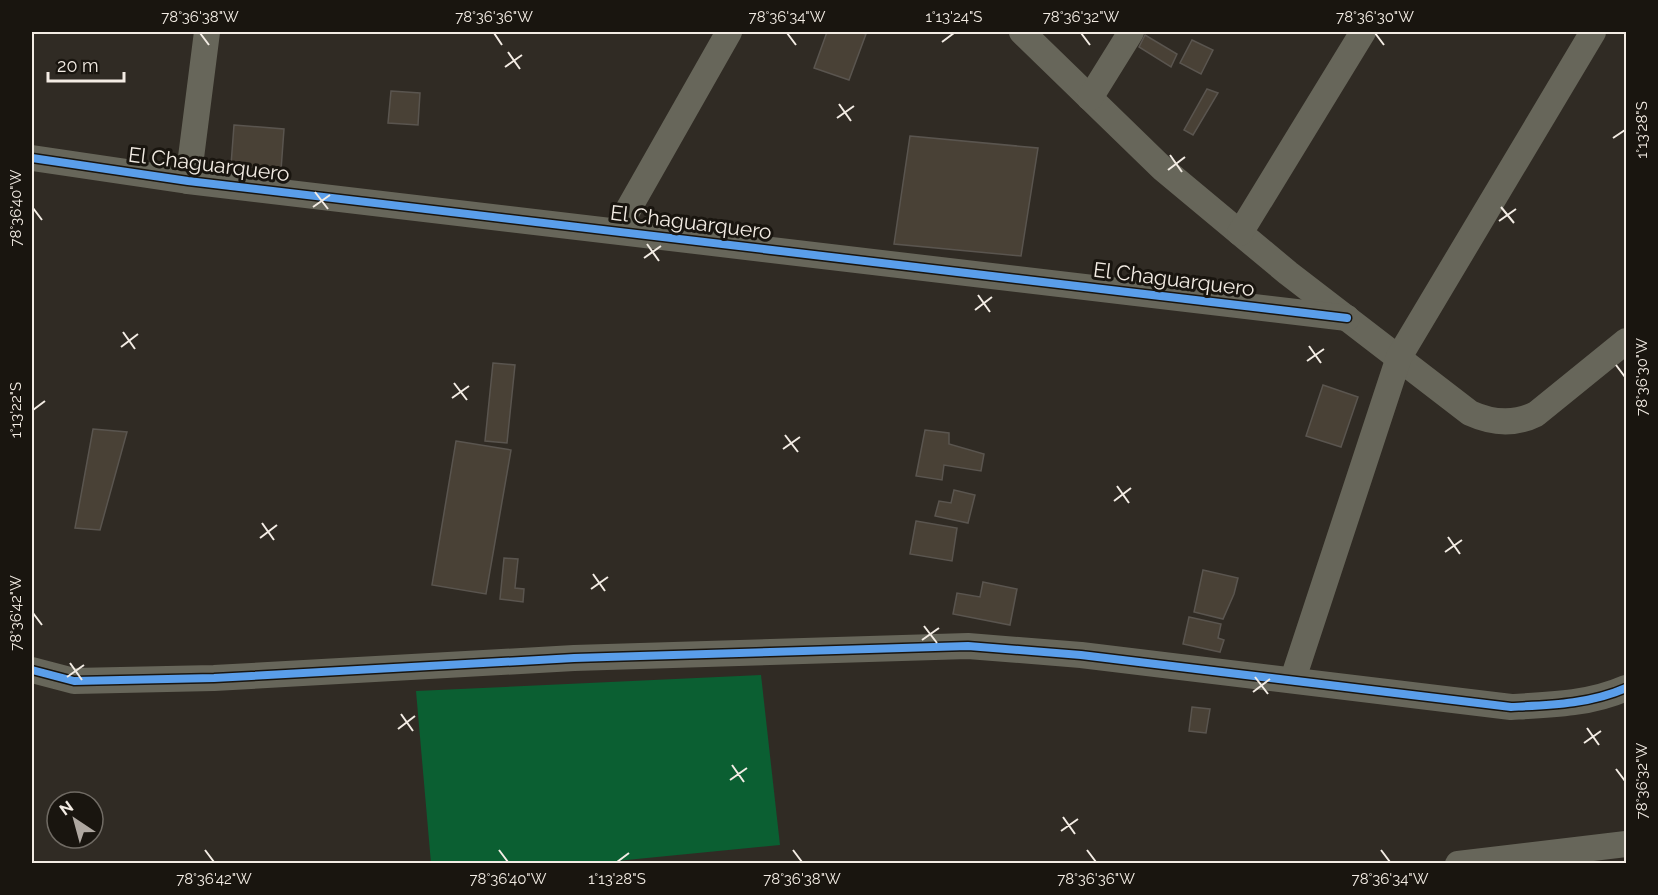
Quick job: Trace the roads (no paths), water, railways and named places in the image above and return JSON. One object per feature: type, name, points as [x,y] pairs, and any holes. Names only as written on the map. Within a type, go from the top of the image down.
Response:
[{"type":"street","points":[[188,180],[207,32]]},
{"type":"street","points":[[616,231],[729,32]]},
{"type":"street","points":[[1022,32],[1162,168],[1240,233],[1470,413],[1496,422],[1523,420],[1536,414],[1626,341]]},
{"type":"street","points":[[1090,98],[1131,32]]},
{"type":"street","points":[[1240,233],[1363,32]]},
{"type":"street","points":[[1293,679],[1399,357],[1593,32]]},
{"type":"street","name":"El Chaguarquero","points":[[32,158],[188,180],[1347,318]]},
{"type":"street","points":[[32,670],[74,681],[203,678],[574,658],[968,646],[1081,655],[1511,707],[1564,705],[1615,693],[1626,688]]},
{"type":"street","points":[[1458,864],[1626,844]]}]
